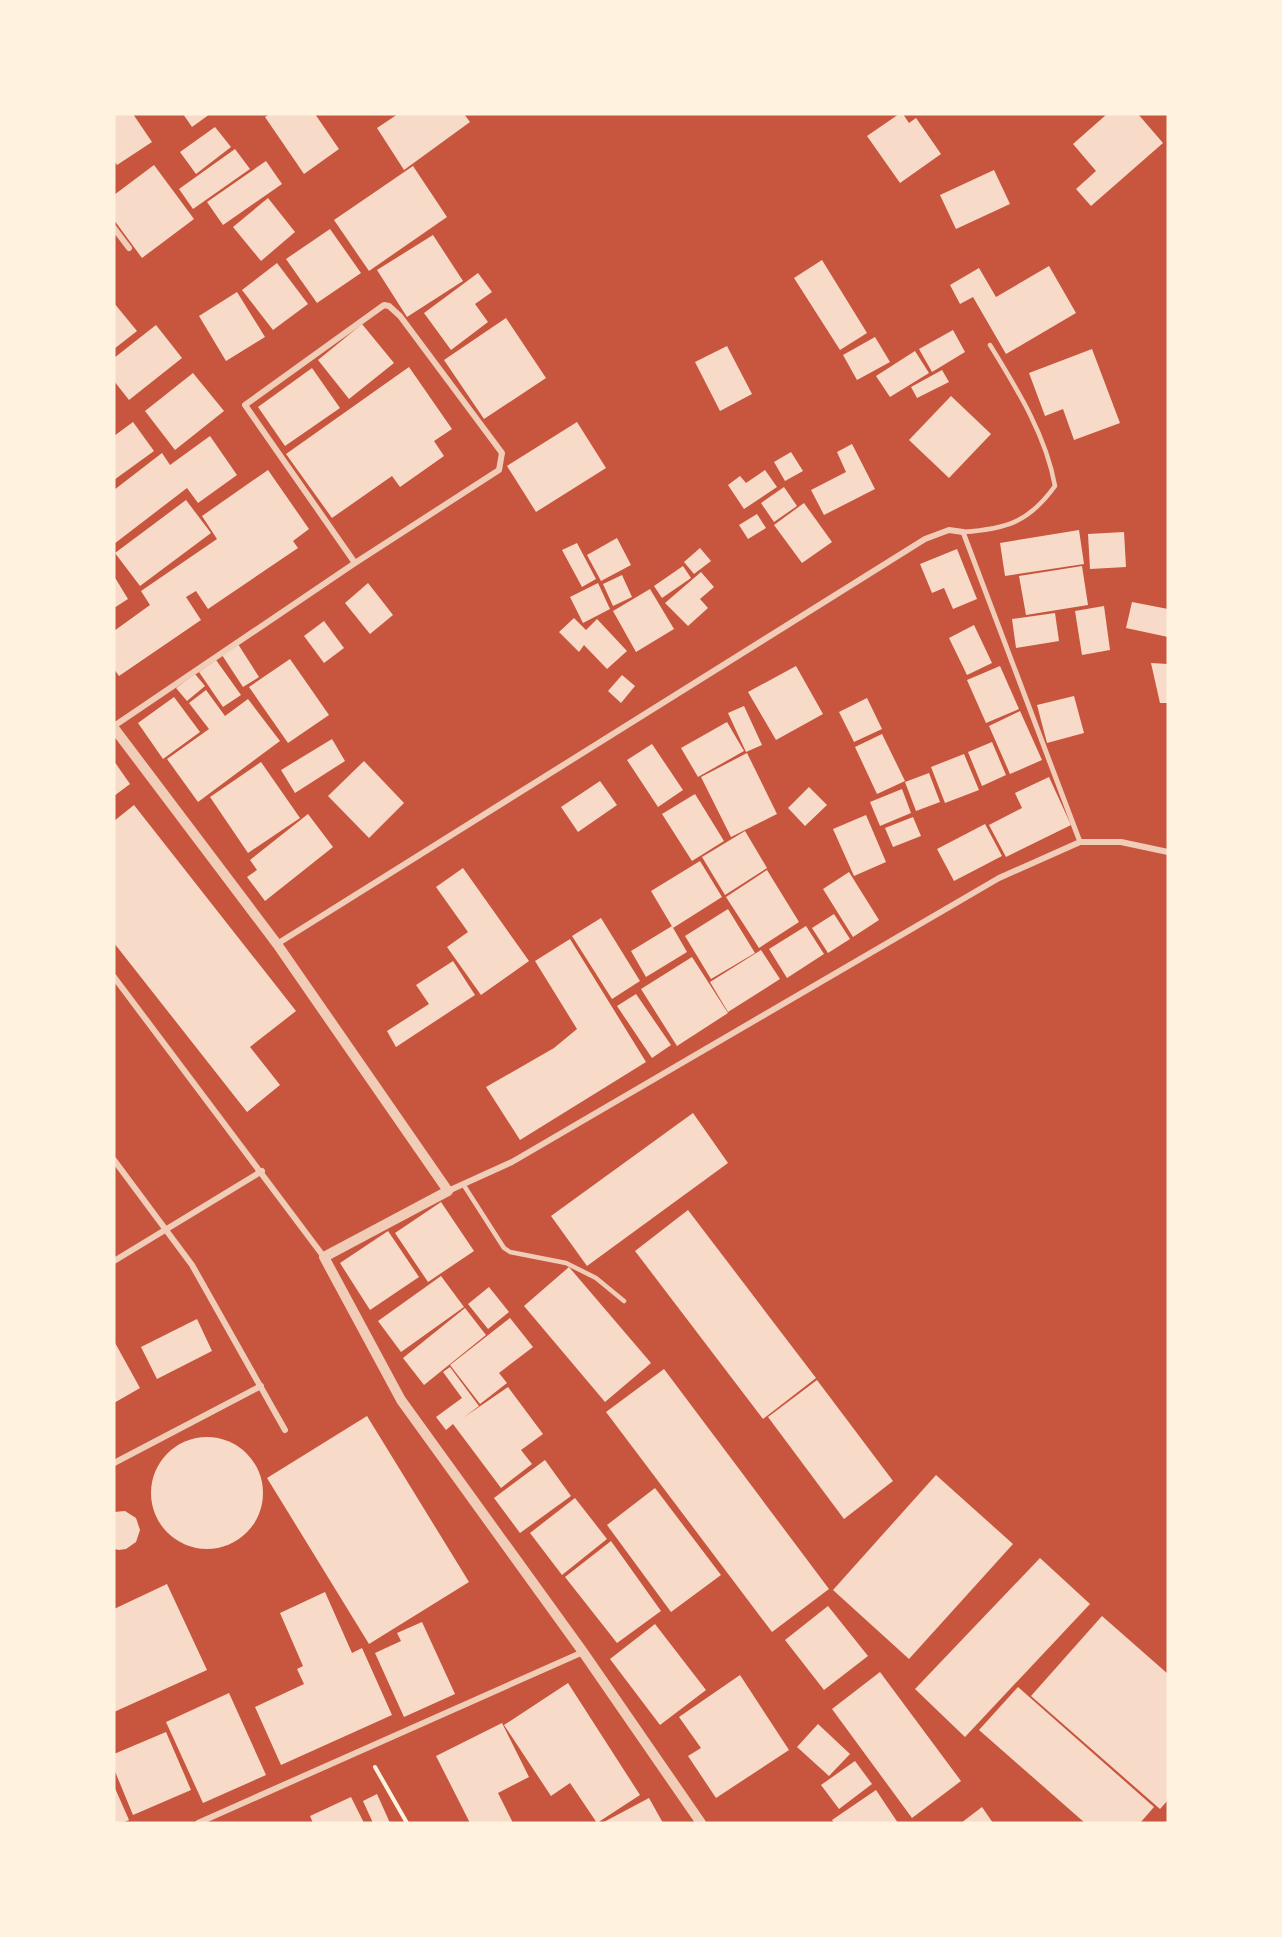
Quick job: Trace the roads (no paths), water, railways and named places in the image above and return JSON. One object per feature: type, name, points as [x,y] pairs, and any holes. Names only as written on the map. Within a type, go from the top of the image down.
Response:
[{"type":"street","points":[[114,228],[129,248]]},
{"type":"street","points":[[355,563],[245,405],[384,305],[390,306],[399,316],[502,453],[499,470],[355,563],[114,727],[277,944],[448,1191]]},
{"type":"street","points":[[277,944],[926,539],[949,530],[963,532],[1080,843]]},
{"type":"street","points":[[324,1257],[448,1191],[512,1162],[999,878],[1080,843],[1121,842],[1168,852]]},
{"type":"street","points":[[114,977],[262,1171],[324,1257],[401,1400],[583,1652],[701,1823]]},
{"type":"street","points":[[114,1160],[192,1264],[285,1430]]},
{"type":"street","points":[[114,1261],[167,1231],[262,1171]]},
{"type":"street","points":[[114,1463],[261,1386]]},
{"type":"street","points":[[198,1823],[583,1652]]},
{"type":"lane","points":[[963,532],[990,530],[1020,520],[1040,507],[1055,486],[1050,458],[1017,390],[990,345]]},
{"type":"lane","points":[[463,1184],[504,1248],[510,1252],[566,1263],[596,1278],[624,1301]]}]
